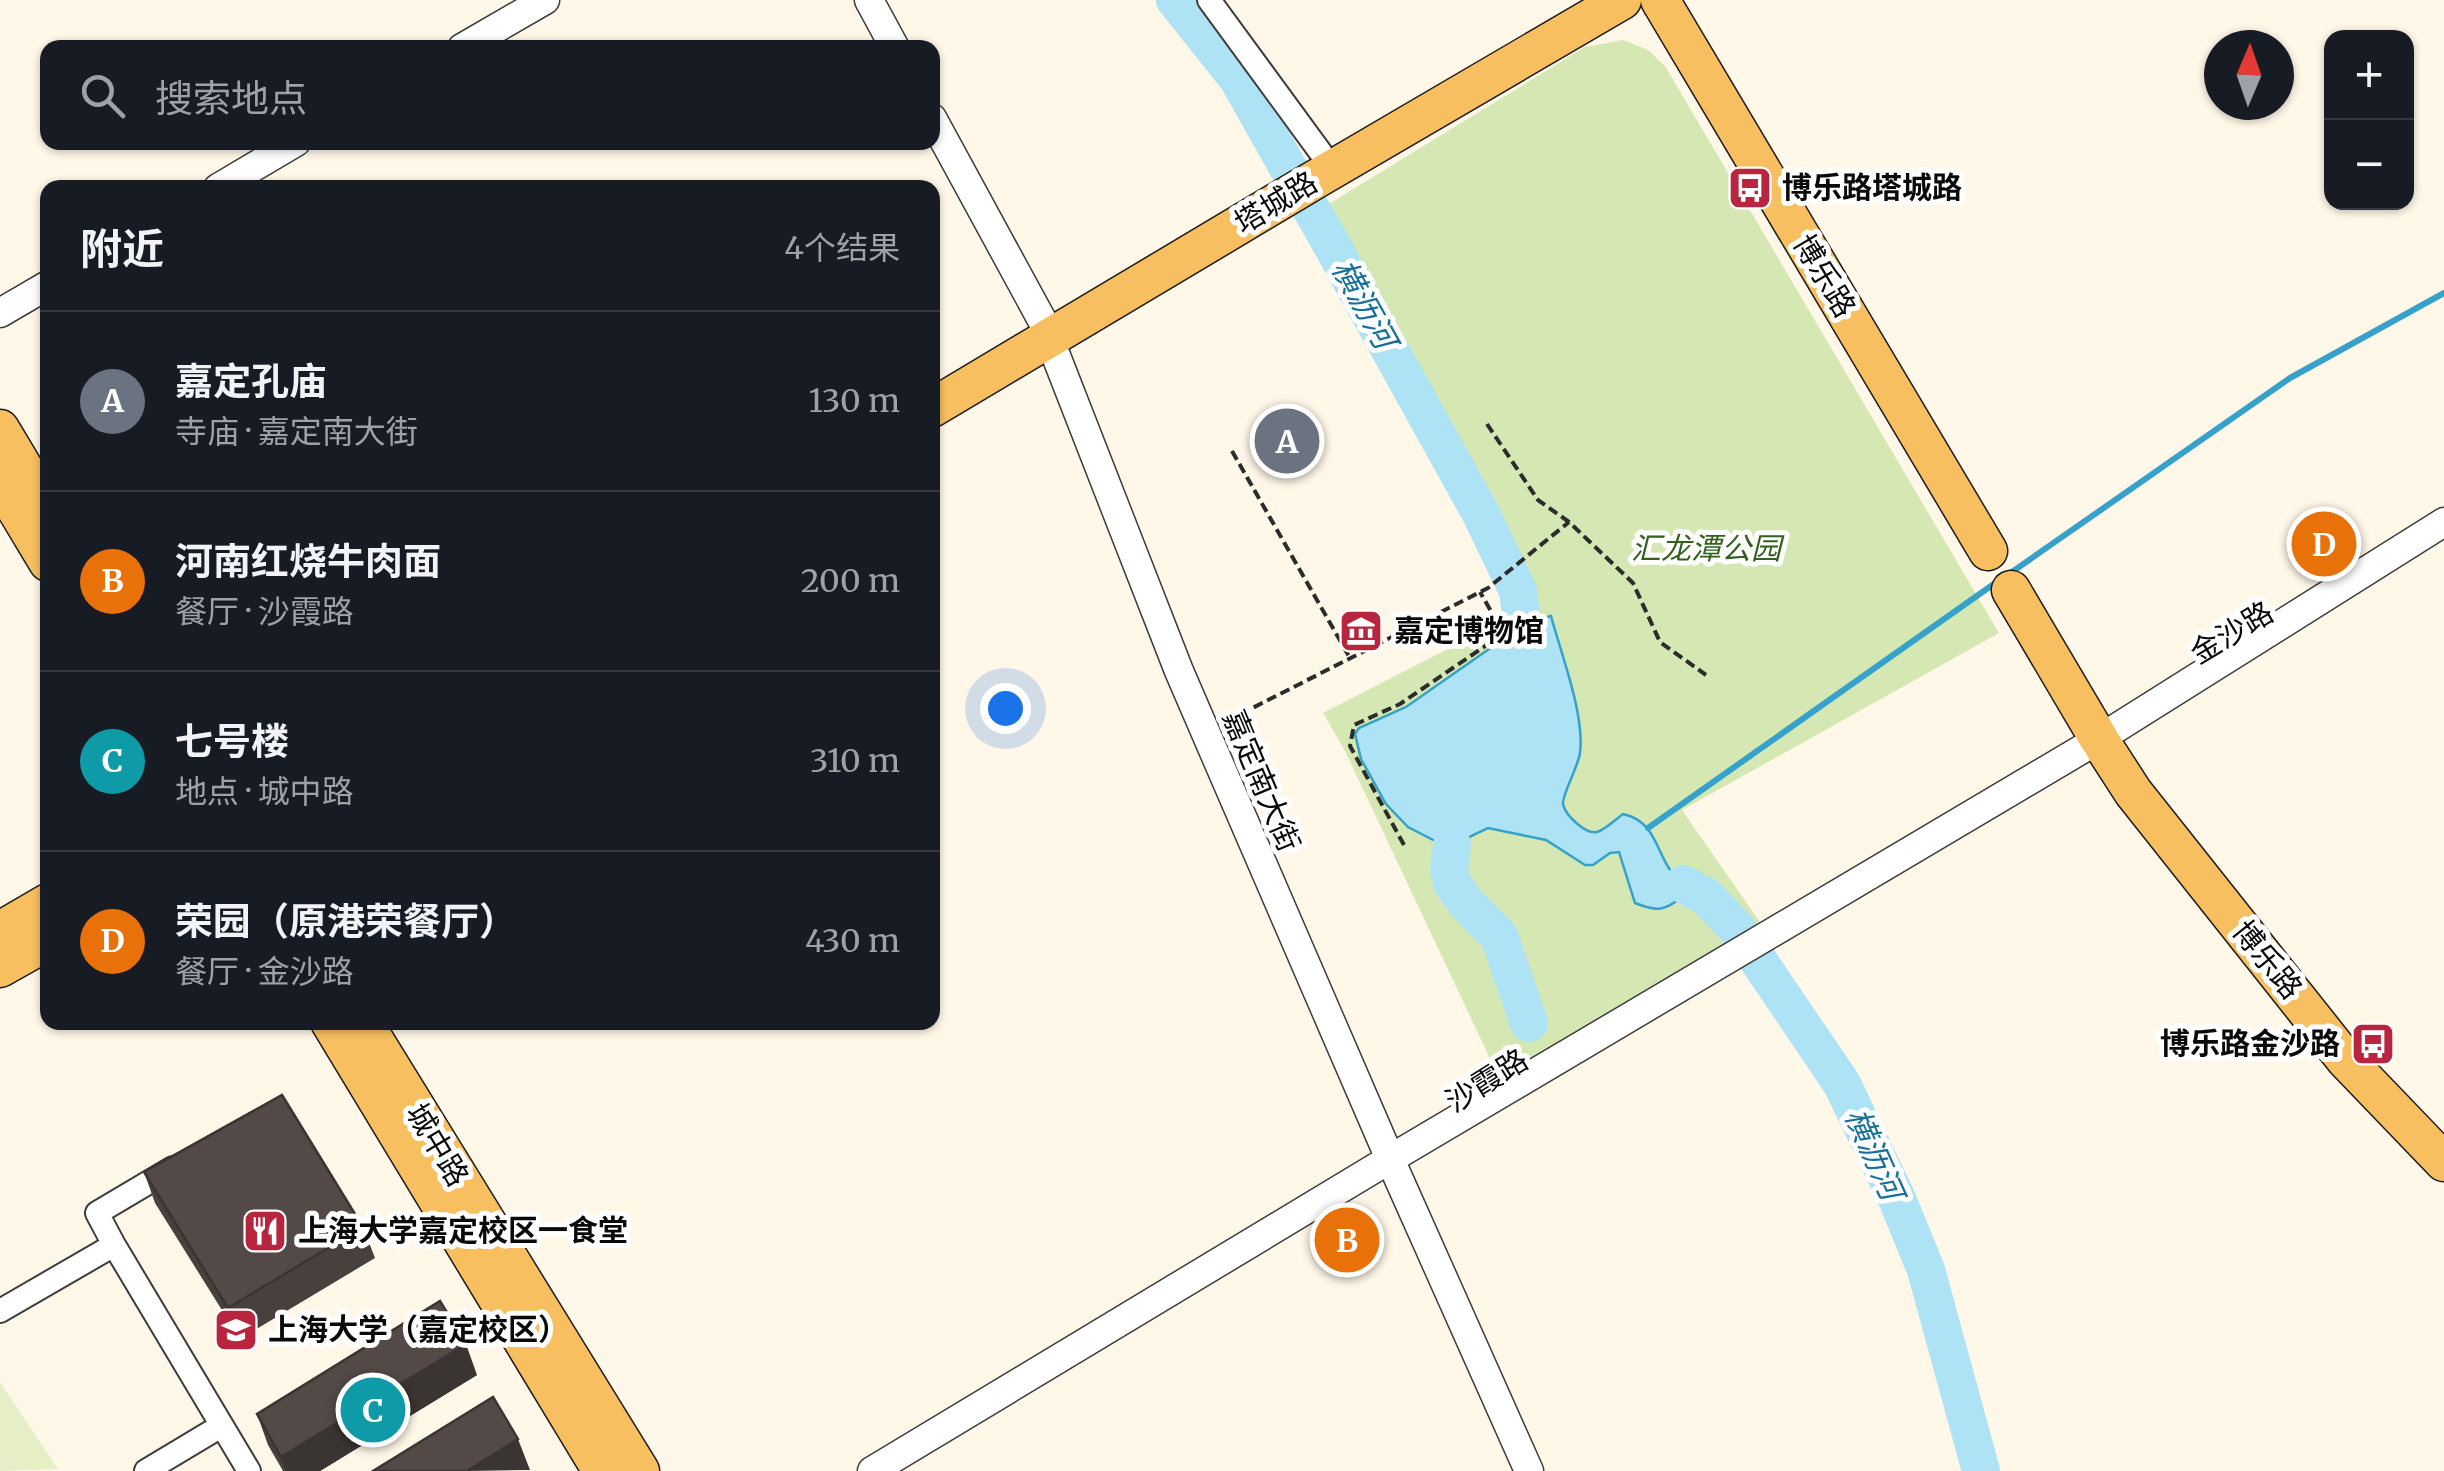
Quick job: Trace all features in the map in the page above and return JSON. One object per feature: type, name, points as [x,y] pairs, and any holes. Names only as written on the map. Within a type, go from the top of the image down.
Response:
[{"type":"main road","name":"塔城路","points":[[940,402],[1046,329],[1276,191],[1578,0]]},
{"type":"main road","name":"塔城路","points":[[1316,164],[1622,0]]},
{"type":"main road","name":"博乐路","points":[[1660,0],[1988,551]]},
{"type":"main road","name":"塔城路","points":[[940,380],[1046,329]]},
{"type":"main road","points":[[0,429],[40,496]]},
{"type":"main road","points":[[0,482],[40,549]]},
{"type":"main road","name":"博乐路","points":[[2011,590],[2133,792],[2345,1058],[2444,1162]]},
{"type":"main road","points":[[0,931],[40,907]]},
{"type":"main road","points":[[0,968],[40,946]]},
{"type":"main road","name":"城中路","points":[[335,1030],[602,1471]]},
{"type":"main road","name":"城中路","points":[[368,1030],[640,1471]]},
{"type":"street","points":[[476,40],[544,0]]},
{"type":"street","points":[[870,0],[891,40]]},
{"type":"street","points":[[1209,0],[1316,164]]},
{"type":"street","name":"嘉定南大街","points":[[940,133],[1046,329],[1179,671],[1529,1471]]},
{"type":"street","points":[[232,180],[282,150]]},
{"type":"street","points":[[0,313],[40,290]]},
{"type":"street","points":[[872,1471],[1393,1167],[2102,743],[2444,522]]},
{"type":"street","name":"金沙路","points":[[2102,743],[2444,542]]},
{"type":"street","name":"沙霞路","points":[[904,1471],[1393,1167],[1729,970],[2102,743]]},
{"type":"street","points":[[195,1155],[97,1212],[249,1471]]},
{"type":"street","points":[[0,1311],[114,1246]]},
{"type":"street","points":[[146,1471],[221,1426]]},
{"type":"path","points":[[1487,424],[1538,500],[1633,582],[1660,642],[1706,675]]},
{"type":"path","points":[[1232,451],[1350,658]]},
{"type":"path","points":[[1205,732],[1488,588],[1568,522]]},
{"type":"path","points":[[1404,845],[1350,746],[1354,725],[1400,704],[1494,640],[1496,620],[1480,592]]},
{"type":"green space","name":"汇龙潭公园","points":[[1623,40],[1648,50],[1665,66],[1999,633],[1682,810],[1762,925],[1502,1084],[1344,749],[1323,713],[1508,618],[1481,546],[1301,221],[1585,47]]},
{"type":"green space","points":[[0,1382],[58,1469],[0,1471]]},
{"type":"water","points":[[1551,616],[1576,703],[1581,738],[1579,759],[1563,804],[1577,823],[1592,832],[1623,814],[1644,825],[1683,884],[1683,896],[1671,905],[1655,909],[1635,903],[1619,852],[1585,865],[1546,840],[1488,828],[1459,845],[1445,846],[1408,827],[1386,804],[1361,759],[1355,734],[1359,728],[1406,707],[1499,642],[1499,632],[1509,626]]},
{"type":"building","name":"上海大学嘉定校区一食堂","points":[[282,1095],[363,1227],[228,1308],[144,1172]]},
{"type":"building","points":[[440,1301],[466,1344],[281,1457],[257,1414]]},
{"type":"building","points":[[493,1397],[518,1439],[467,1471],[373,1471]]},
{"type":"waterway","name":"横沥河","points":[[1175,0],[1238,79],[1335,251],[1481,514],[1518,591],[1522,624]]},
{"type":"waterway","points":[[2009,574],[2290,378],[2444,293]]},
{"type":"waterway","points":[[1648,828],[1998,581]]},
{"type":"waterway","points":[[1452,845],[1452,883],[1499,936],[1529,1023]]},
{"type":"waterway","name":"横沥河","points":[[1683,884],[1707,897],[1737,929],[1842,1084],[1926,1270],[1981,1471]]},
{"type":"place","name":"博乐路塔城路","points":[[1750,188]]},
{"type":"place","name":"嘉定孔庙","points":[[1287,441]]},
{"type":"place","name":"荣园（原港荣餐厅）","points":[[2324,544]]},
{"type":"place","name":"嘉定博物馆","points":[[1361,631]]},
{"type":"place","name":"博乐路金沙路","points":[[2373,1044]]},
{"type":"place","name":"上海大学嘉定校区一食堂","points":[[265,1231]]},
{"type":"place","name":"河南红烧牛肉面","points":[[1347,1240]]},
{"type":"place","name":"上海大学（嘉定校区）","points":[[236,1330]]},
{"type":"place","name":"七号楼","points":[[373,1410]]}]
